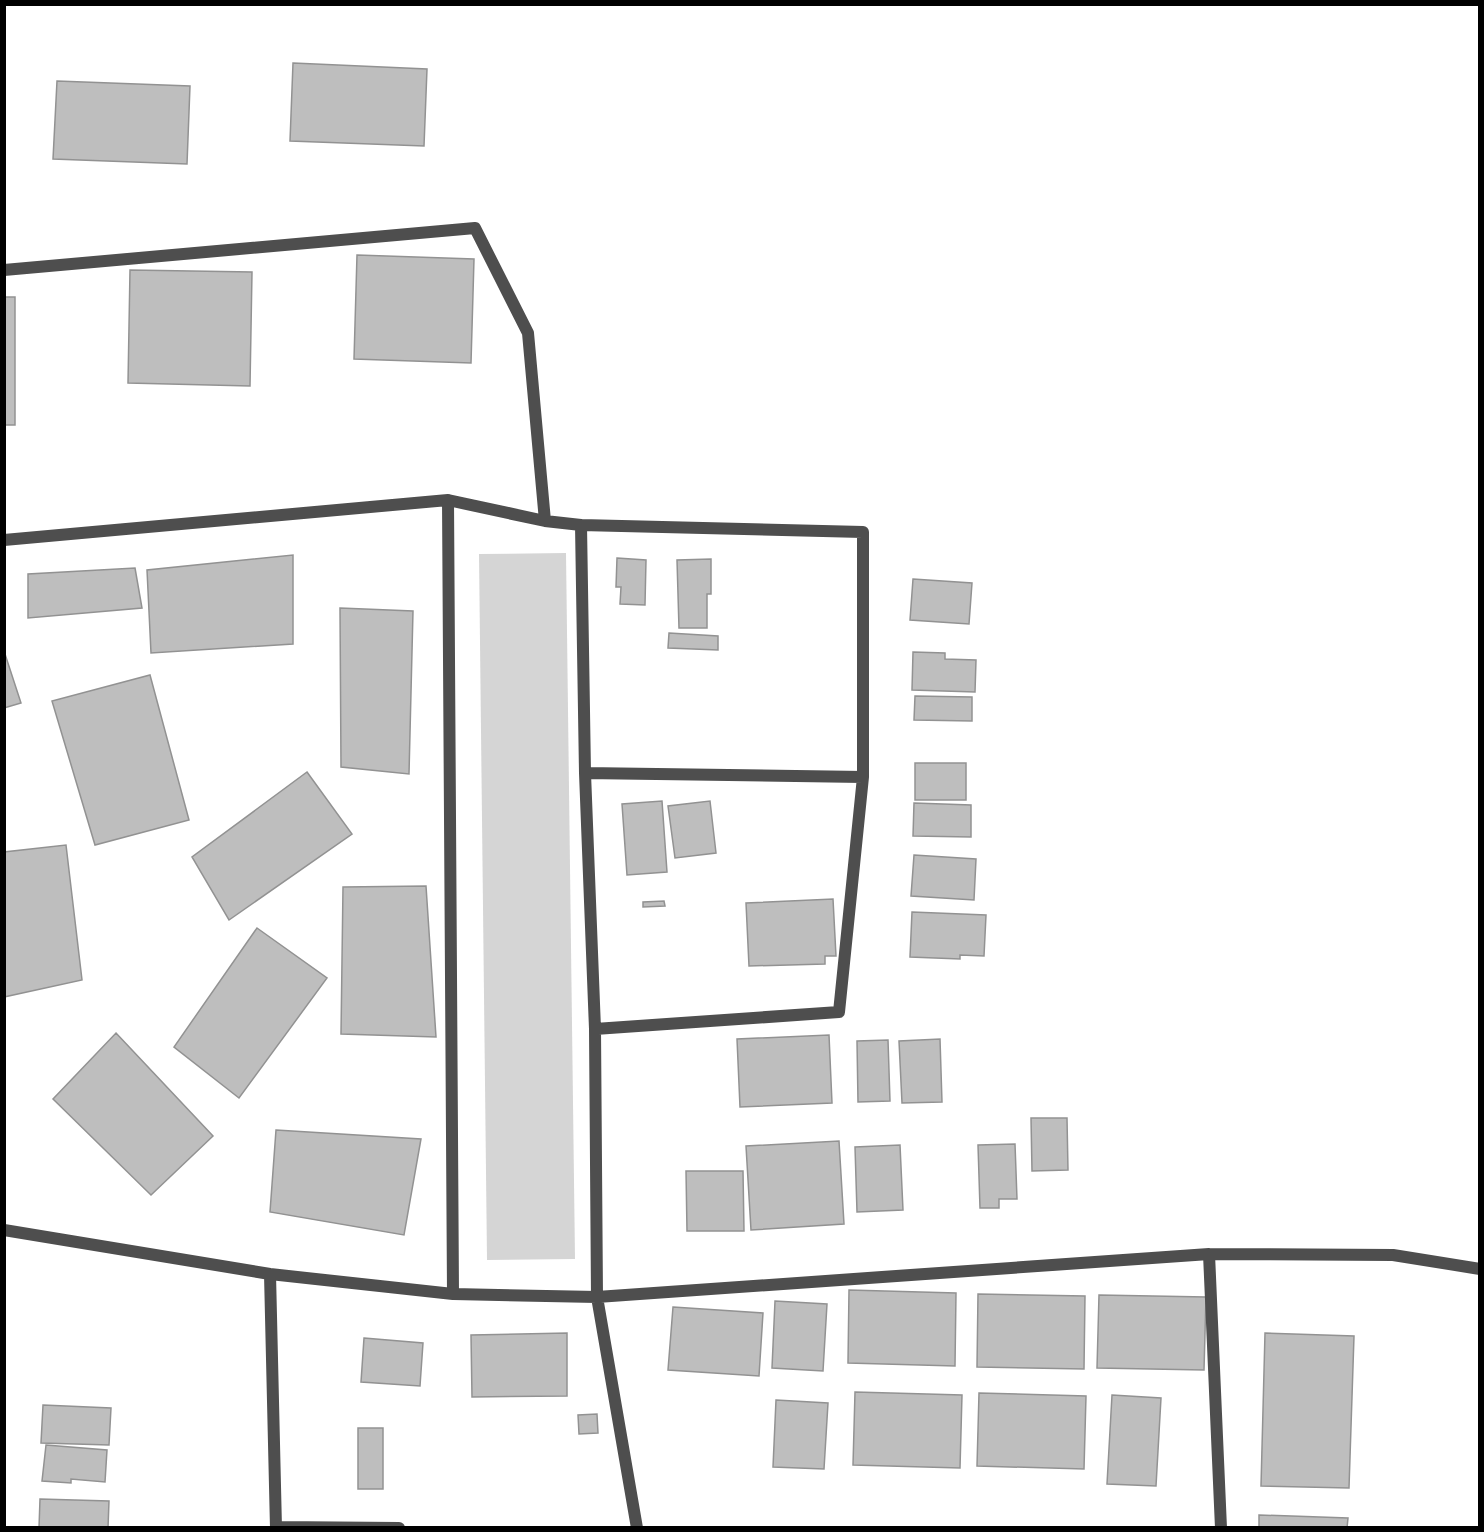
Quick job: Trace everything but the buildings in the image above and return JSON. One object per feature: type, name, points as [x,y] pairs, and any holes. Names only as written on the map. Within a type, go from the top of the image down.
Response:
[{"type":"street","points":[[4,270],[475,228],[528,333],[545,521]]},
{"type":"street","points":[[448,500],[453,1294]]},
{"type":"street","points":[[4,540],[448,500],[545,521],[581,525],[863,532],[863,777],[839,1012],[595,1029]]},
{"type":"street","points":[[581,525],[585,773],[595,1029],[597,1296],[638,1527]]},
{"type":"street","points":[[585,773],[863,777]]},
{"type":"street","points":[[4,1230],[270,1274],[453,1294],[597,1296],[1209,1254],[1394,1255],[1479,1269]]},
{"type":"street","points":[[1209,1254],[1221,1527]]},
{"type":"street","points":[[270,1274],[276,1527],[399,1527]]},
{"type":"shaded area","points":[[566,553],[575,1259],[487,1260],[479,554]]}]
